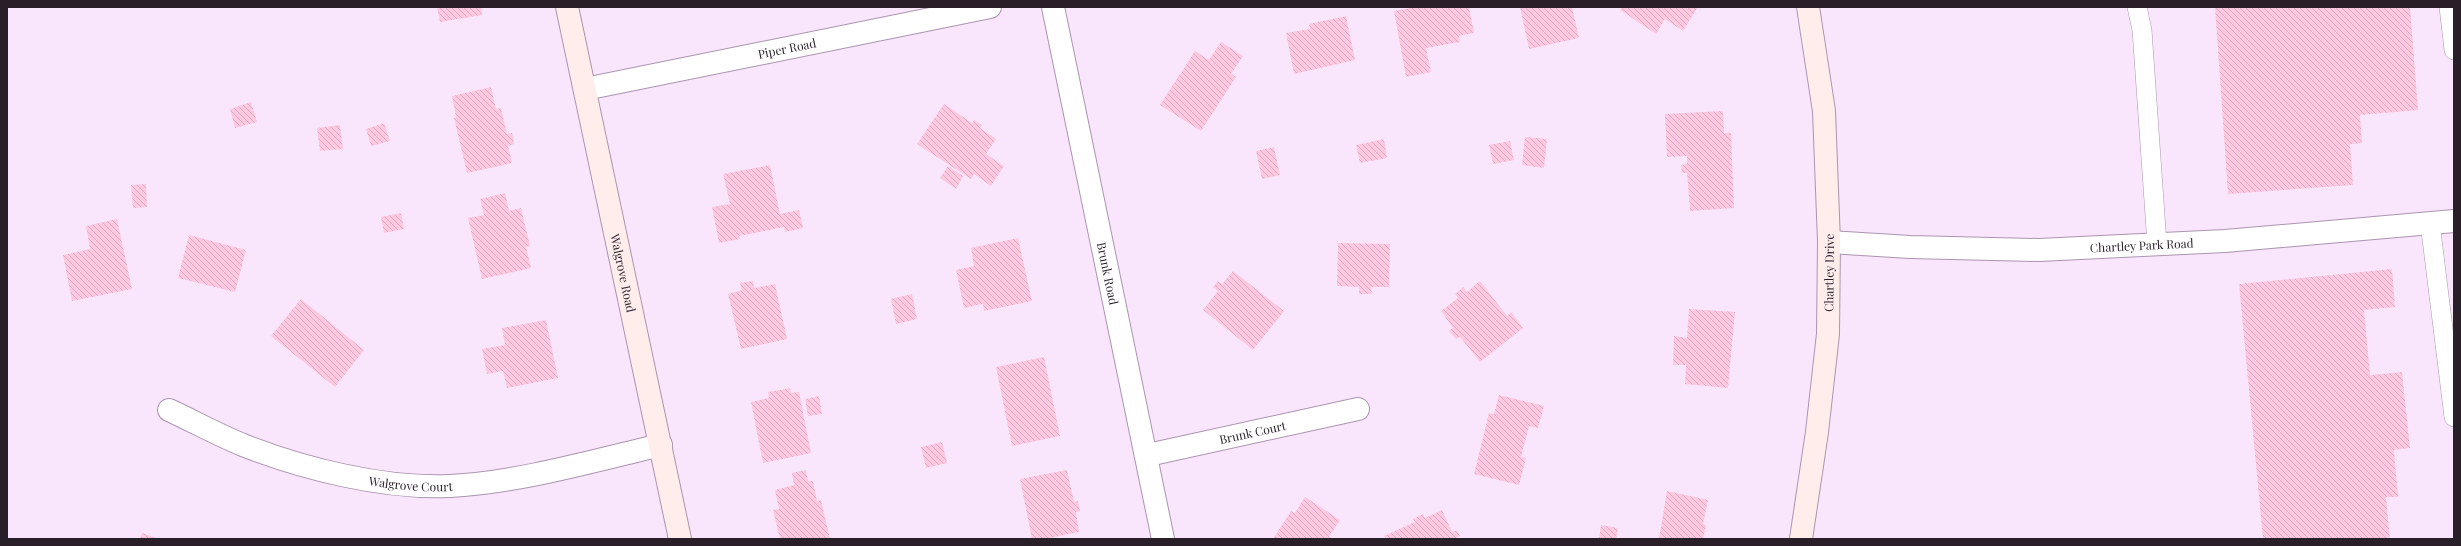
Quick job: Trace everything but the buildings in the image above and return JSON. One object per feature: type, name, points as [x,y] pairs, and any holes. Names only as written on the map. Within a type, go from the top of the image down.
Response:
[{"type":"street","name":"Walgrove Road","points":[[568,7],[680,539]]},
{"type":"street","name":"Piper Road","points":[[585,89],[990,7]]},
{"type":"street","name":"Brunk Road","points":[[1053,7],[1148,455],[1163,539]]},
{"type":"street","name":"Chartley Drive","points":[[1801,539],[1817,432],[1828,334],[1829,242],[1824,111],[1808,7]]},
{"type":"street","name":"Chartley Park Road","points":[[1829,242],[1910,247],[2024,250],[2233,240],[2454,221]]},
{"type":"street","name":"Walgrove Court","points":[[169,410],[242,444],[295,463],[404,485],[449,486],[502,480],[661,445]]},
{"type":"street","name":"Brunk Court","points":[[1148,455],[1358,410]]},
{"type":"lane","points":[[2137,7],[2142,30],[2157,244]]},
{"type":"lane","points":[[2449,7],[2454,50]]},
{"type":"lane","points":[[2430,223],[2454,417]]}]
